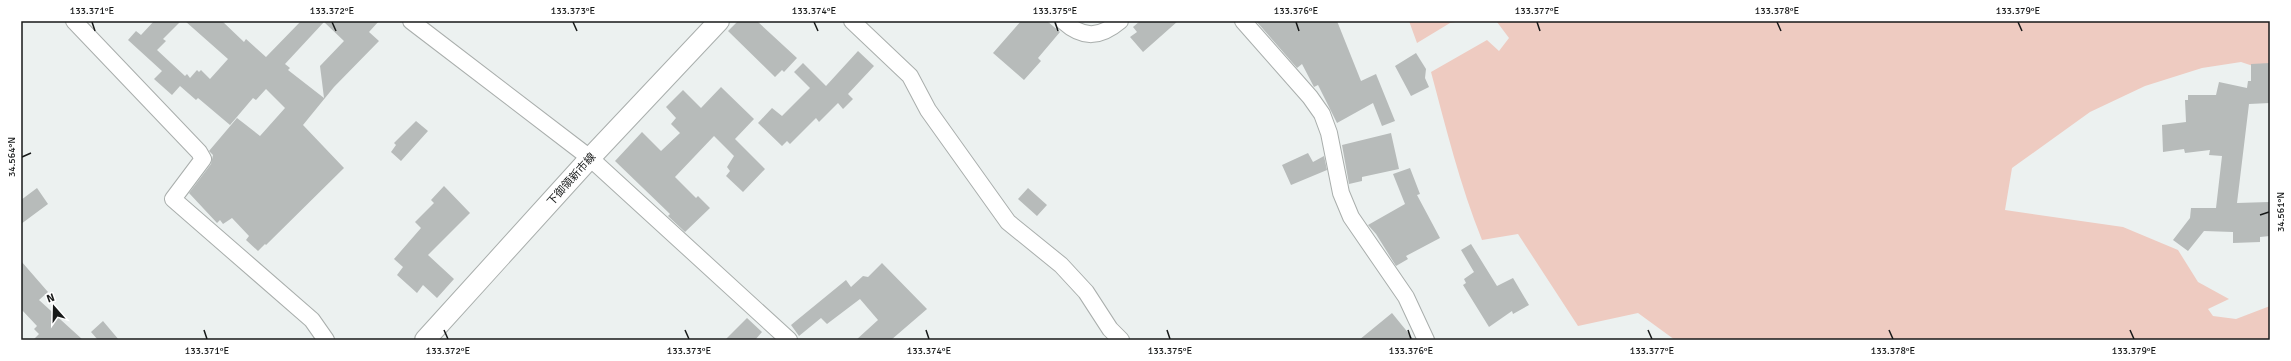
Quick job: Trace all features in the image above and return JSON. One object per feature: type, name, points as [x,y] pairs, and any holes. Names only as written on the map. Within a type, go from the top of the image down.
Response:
[{"type":"main road","name":"下御領新市線","points":[[425,340],[590,158],[719,21]]},
{"type":"street","points":[[74,21],[203,159],[173,199],[312,320],[326,340]]},
{"type":"street","points":[[411,21],[590,158],[789,340]]},
{"type":"street","points":[[852,21],[910,76],[928,110],[1008,222],[1061,265],[1086,292],[1110,329],[1121,340]]},
{"type":"street","points":[[1063,21],[1072,29],[1088,36],[1112,28],[1120,21]]},
{"type":"street","points":[[1243,21],[1310,97],[1322,114],[1329,133],[1341,193],[1351,217],[1406,297],[1426,340]]},
{"type":"shaded area","points":[[1409,21],[1461,21],[1450,23],[1417,43]]},
{"type":"shaded area","points":[[1494,21],[2270,21],[2270,66],[2262,69],[2241,62],[2202,68],[2145,86],[2090,112],[2012,168],[2005,210],[2123,227],[2178,250],[2198,282],[2229,299],[2208,309],[2213,316],[2236,319],[2270,306],[2270,340],[1675,340],[1638,313],[1578,326],[1518,234],[1482,240],[1460,177],[1448,135],[1431,72],[1487,40],[1499,51],[1509,38],[1497,22]]},
{"type":"building","points":[[154,21],[181,21],[163,39],[166,41],[157,50],[185,76],[187,74],[190,78],[197,70],[199,72],[201,70],[210,79],[228,59],[185,21],[222,21],[244,42],[246,39],[266,57],[301,21],[379,21],[369,32],[379,41],[334,87],[303,125],[344,168],[266,245],[265,244],[258,251],[246,240],[249,236],[232,218],[223,224],[220,220],[217,223],[189,193],[211,164],[213,155],[209,151],[237,118],[260,136],[285,108],[266,89],[256,100],[253,98],[230,125],[198,98],[196,100],[180,86],[172,95],[154,79],[162,71],[128,40],[136,31],[141,35]],"holes":[[[324,22],[344,41],[320,66],[324,98],[288,70],[290,68],[285,64]]]},
{"type":"building","points":[[738,21],[757,21],[797,58],[784,72],[782,70],[775,77],[728,31]]},
{"type":"building","points":[[1021,21],[1047,21],[1060,32],[1038,58],[1041,61],[1024,80],[993,53]]},
{"type":"building","points":[[1140,21],[1178,21],[1143,52],[1130,37],[1137,32],[1133,27]]},
{"type":"building","points":[[1256,21],[1337,21],[1361,81],[1376,74],[1395,121],[1382,126],[1373,103],[1337,123],[1318,85],[1314,87],[1302,64],[1297,68]]},
{"type":"building","points":[[858,51],[874,66],[848,94],[853,99],[843,109],[838,103],[819,122],[816,118],[790,144],[787,141],[782,146],[758,123],[772,108],[782,116],[810,88],[794,72],[803,63],[826,86]]},
{"type":"building","points":[[1416,53],[1426,69],[1425,78],[1429,87],[1411,96],[1395,66]]},
{"type":"building","points":[[2270,63],[2270,103],[2249,104],[2237,203],[2269,202],[2270,236],[2260,237],[2260,242],[2233,243],[2233,232],[2204,231],[2188,251],[2173,240],[2190,218],[2191,208],[2216,208],[2222,156],[2209,155],[2210,150],[2185,153],[2184,149],[2163,152],[2162,125],[2186,122],[2185,100],[2188,100],[2188,95],[2216,95],[2219,82],[2247,88],[2248,81],[2251,81],[2251,64]]},
{"type":"building","points":[[721,87],[754,119],[735,139],[765,169],[743,192],[726,176],[730,171],[727,167],[734,156],[714,136],[675,177],[696,198],[698,196],[710,208],[685,232],[668,216],[670,214],[615,161],[642,132],[661,151],[680,133],[671,124],[676,118],[666,107],[683,90],[701,108]]},
{"type":"building","points":[[416,121],[428,131],[401,161],[391,152],[396,145],[394,143]]},
{"type":"building","points":[[1391,133],[1399,169],[1362,177],[1362,181],[1349,184],[1342,145]]},
{"type":"building","points":[[1308,153],[1313,162],[1324,156],[1327,170],[1291,185],[1282,165]]},
{"type":"building","points":[[1410,168],[1420,194],[1417,195],[1440,238],[1406,256],[1408,259],[1396,266],[1376,234],[1368,225],[1405,204],[1393,174]]},
{"type":"building","points":[[444,186],[470,213],[428,255],[454,279],[437,298],[423,285],[417,293],[397,275],[403,267],[394,259],[421,228],[415,222],[434,203],[431,200]]},
{"type":"building","points":[[37,188],[48,204],[21,224],[21,200]]},
{"type":"building","points":[[1028,188],[1047,205],[1037,216],[1018,199]]},
{"type":"building","points":[[1471,244],[1497,286],[1513,278],[1529,305],[1513,314],[1512,311],[1489,327],[1463,285],[1466,283],[1464,279],[1474,272],[1461,250]]},
{"type":"building","points":[[21,261],[48,292],[39,300],[83,340],[33,340],[39,334],[34,329],[37,326],[21,309]]},
{"type":"building","points":[[882,263],[927,309],[891,340],[856,340],[878,320],[860,299],[827,324],[821,318],[799,336],[791,325],[846,280],[851,287],[863,276],[868,277]]},
{"type":"building","points":[[1392,313],[1414,340],[1359,340]]},
{"type":"building","points":[[747,318],[762,332],[755,340],[725,340]]},
{"type":"building","points":[[103,321],[119,340],[98,340],[91,332]]}]
